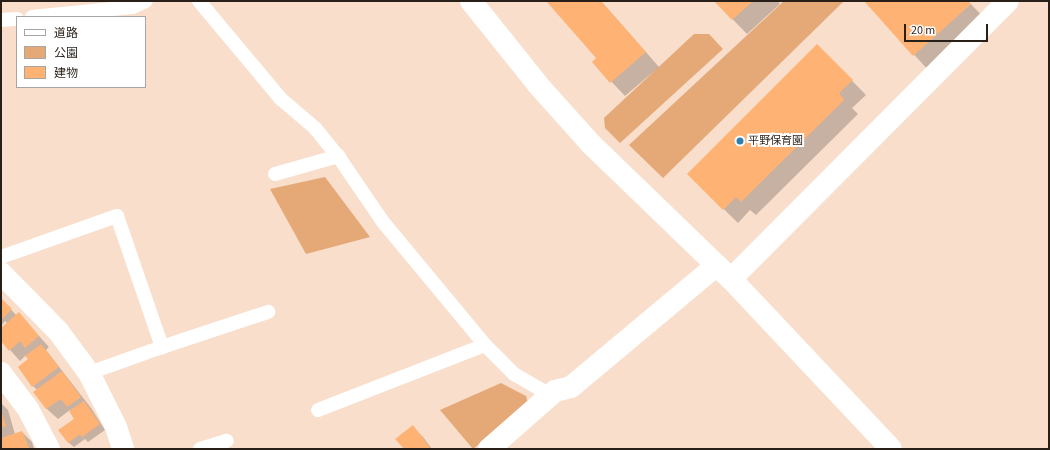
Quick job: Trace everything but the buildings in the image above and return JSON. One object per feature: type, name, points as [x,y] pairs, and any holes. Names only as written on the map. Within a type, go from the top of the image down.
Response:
[{"type":"street","points":[[471,1],[539,86],[591,144],[724,272],[891,449]]},
{"type":"street","points":[[489,449],[555,391],[571,387],[724,272],[1008,1]]},
{"type":"street","points":[[1,273],[58,332],[89,373],[116,427],[123,449]]},
{"type":"street","points":[[1,372],[28,409],[49,449]]},
{"type":"lane","points":[[42,16],[133,7],[146,1]]},
{"type":"lane","points":[[199,1],[281,99],[315,128],[338,156],[383,222],[485,344],[514,374],[544,390],[555,391]]},
{"type":"lane","points":[[1,20],[16,18]]},
{"type":"lane","points":[[275,174],[338,156]]},
{"type":"lane","points":[[1,257],[117,216],[162,347]]},
{"type":"lane","points":[[89,373],[268,312]]},
{"type":"lane","points":[[318,410],[485,344]]},
{"type":"lane","points":[[200,449],[227,440]]},
{"type":"green space","points":[[784,1],[843,2],[663,178],[629,145]]},
{"type":"green space","points":[[694,34],[709,34],[723,49],[620,143],[605,128],[604,118]]},
{"type":"green space","points":[[325,177],[370,237],[306,254],[270,189]]},
{"type":"green space","points":[[501,383],[526,396],[528,403],[473,449],[440,410]]},
{"type":"place","name":"平野保育園","points":[[740,141]]}]
